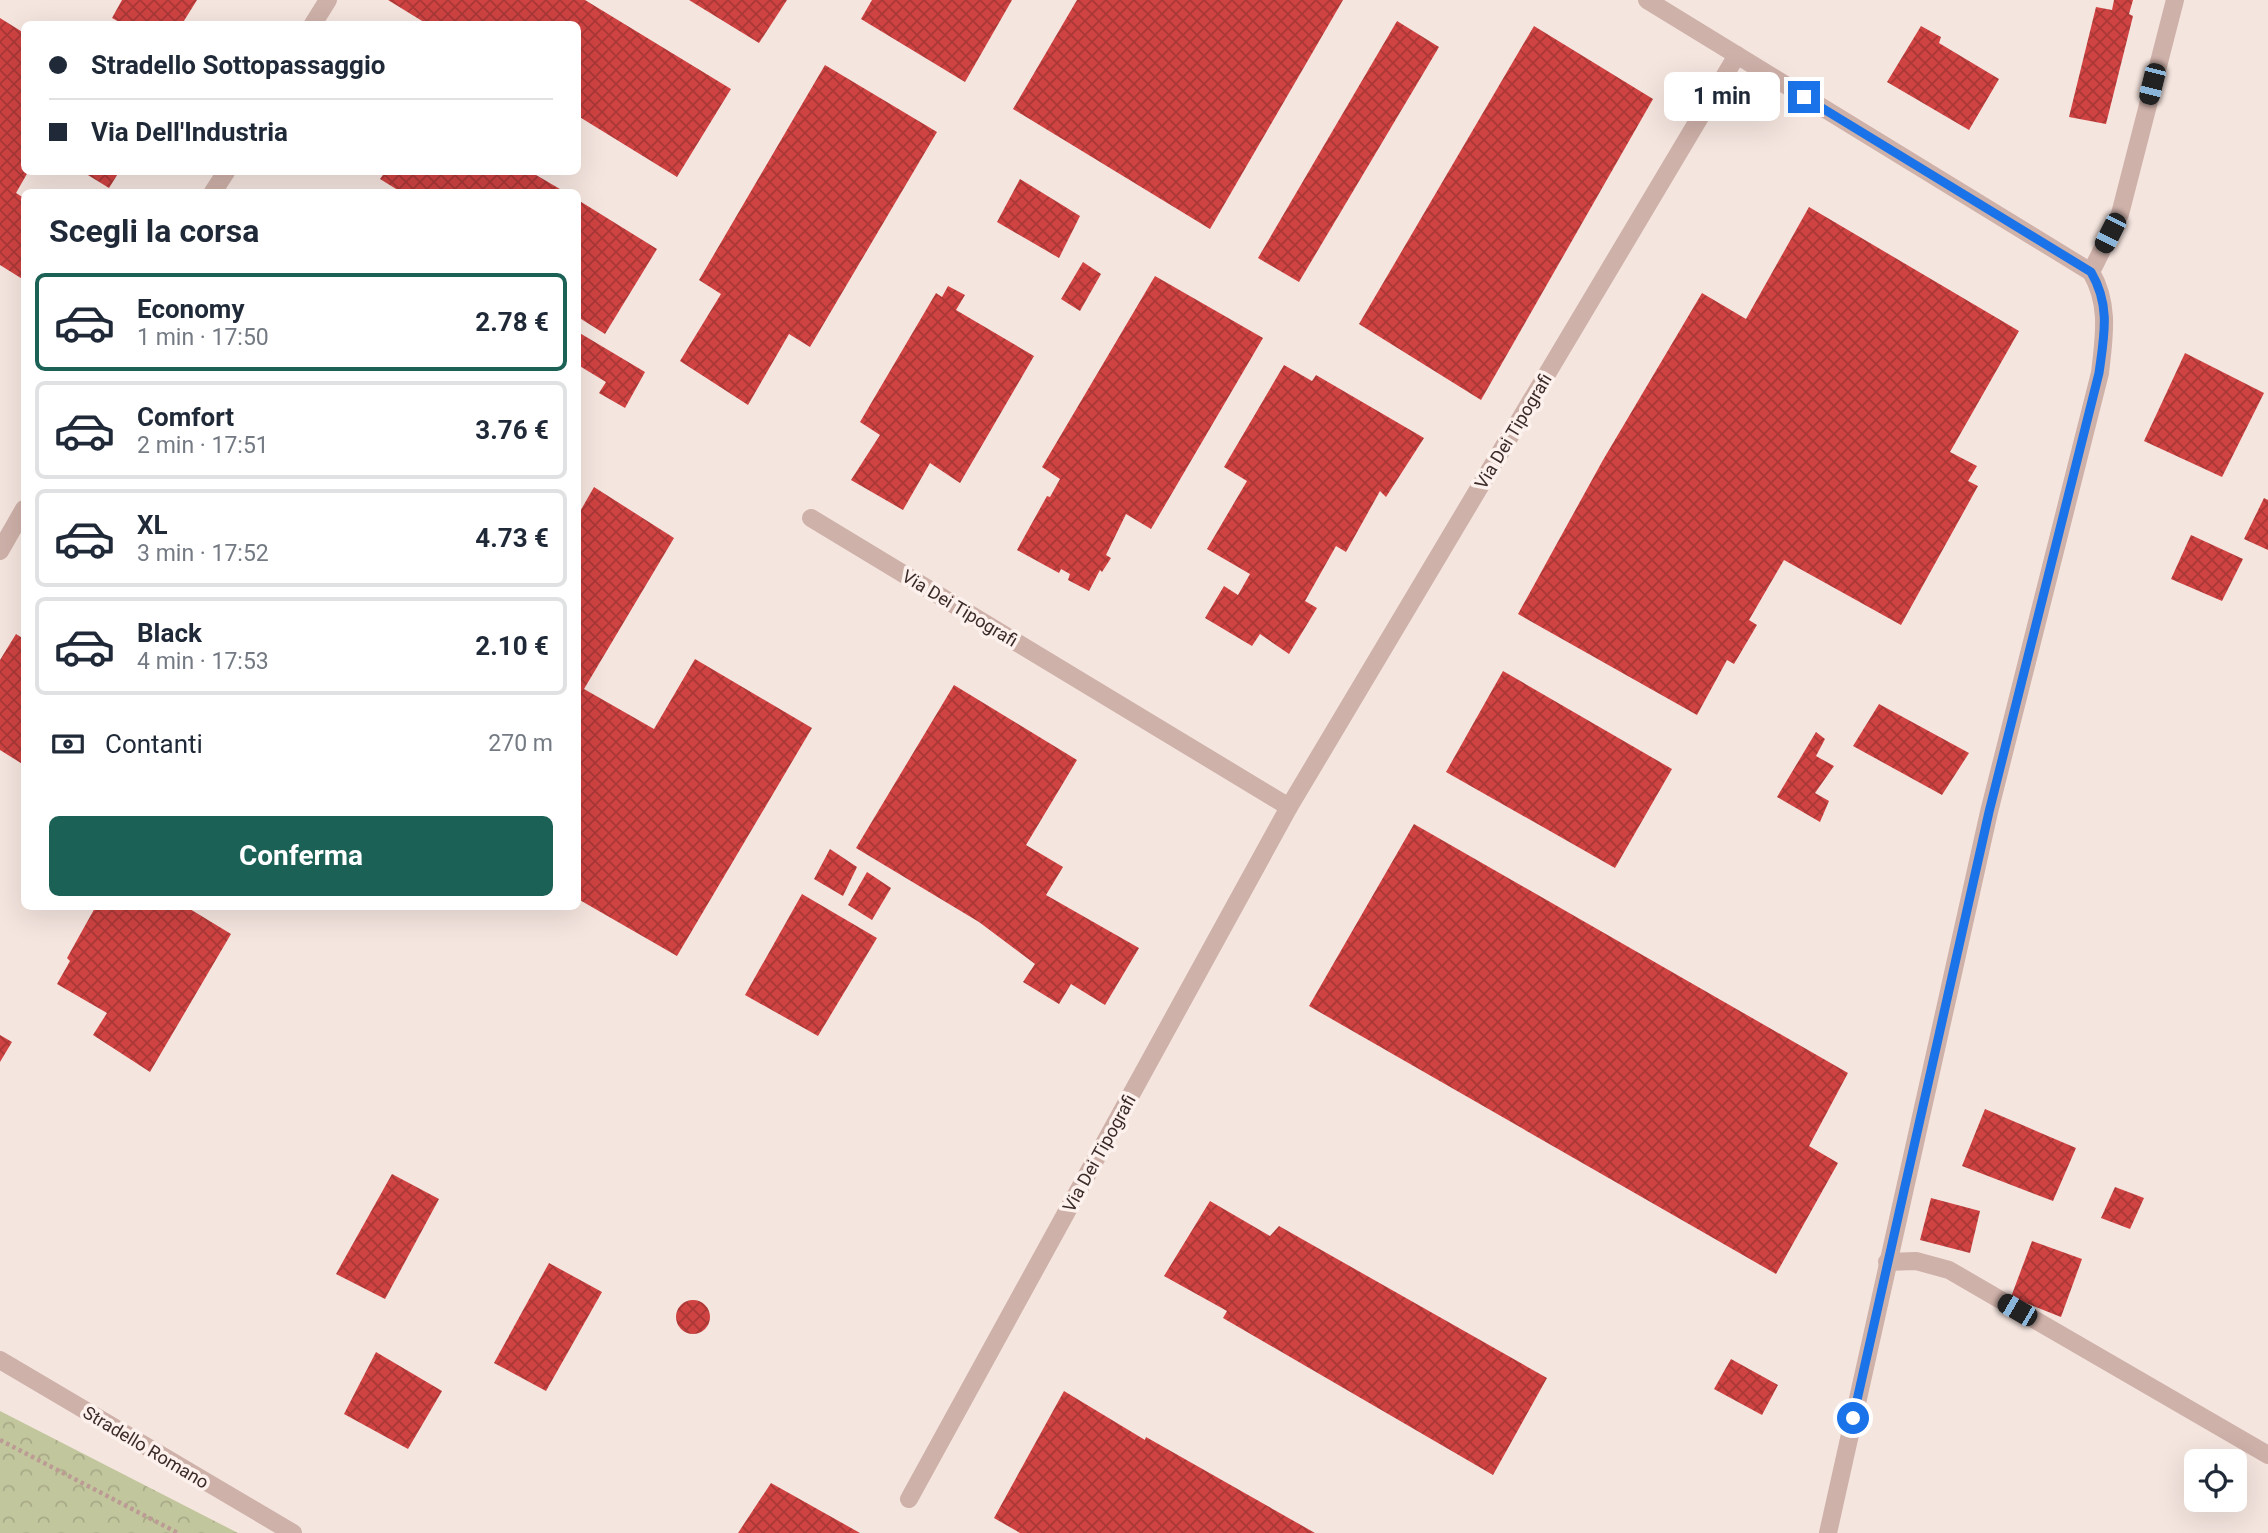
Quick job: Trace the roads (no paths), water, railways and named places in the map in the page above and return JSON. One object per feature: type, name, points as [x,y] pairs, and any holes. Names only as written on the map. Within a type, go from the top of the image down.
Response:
[{"type":"street","points":[[315,21],[328,0]]},
{"type":"street","points":[[1647,0],[2091,272],[2102,291],[2105,310],[2099,373],[1989,812],[1886,1262],[1828,1533]]},
{"type":"street","points":[[2091,272],[2120,214],[2175,0]]},
{"type":"street","name":"Via Dei Tipografi","points":[[909,1499],[1289,807],[1737,55]]},
{"type":"street","points":[[0,551],[21,514]]},
{"type":"street","name":"Via Dei Tipografi","points":[[811,518],[1289,807]]},
{"type":"street","points":[[1886,1262],[1916,1261],[1949,1270],[2268,1455]]},
{"type":"street","name":"Stradello Romano","points":[[0,1360],[293,1533]]}]
